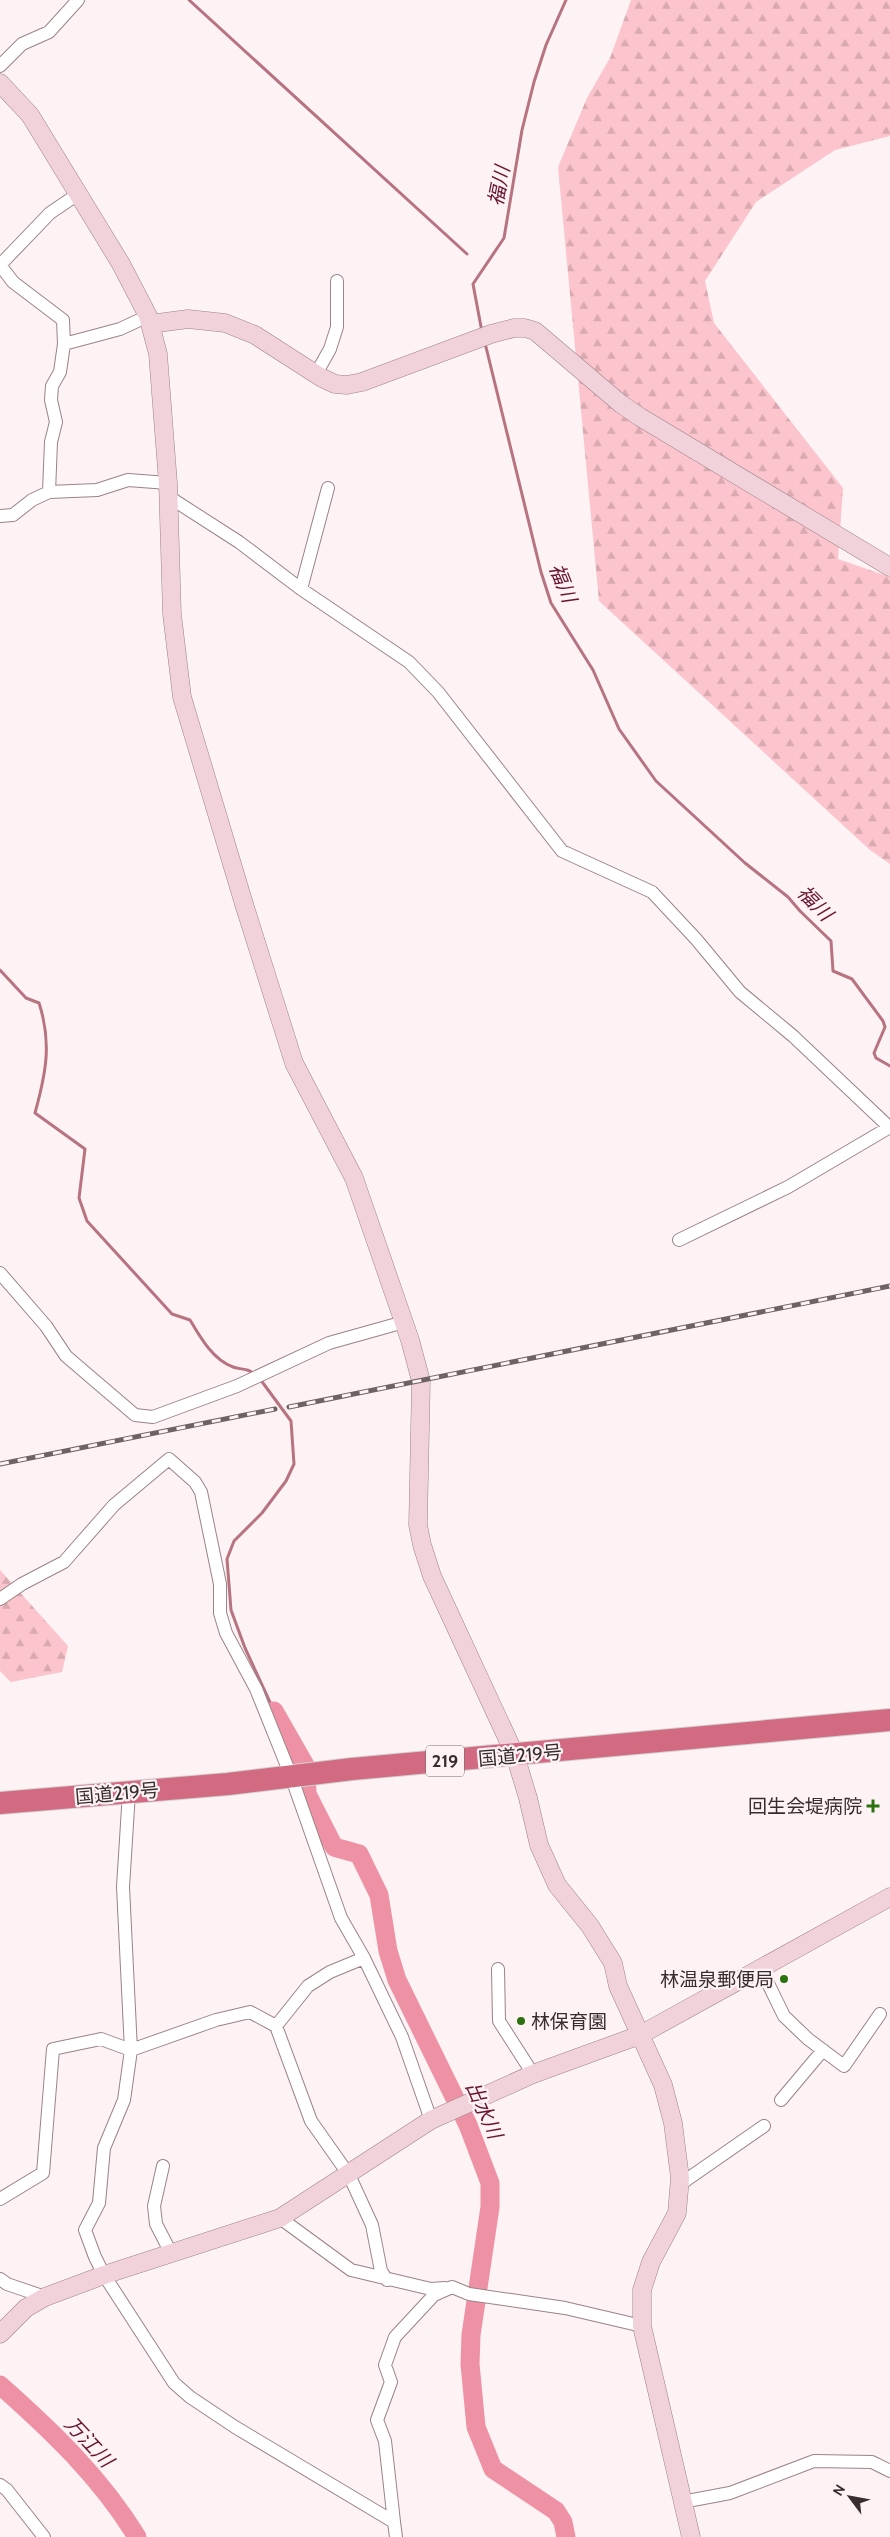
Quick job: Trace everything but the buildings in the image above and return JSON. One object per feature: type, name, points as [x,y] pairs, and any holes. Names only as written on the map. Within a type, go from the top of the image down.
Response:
[{"type":"highway","name":"国道219号","points":[[0,1803],[890,1720]]},
{"type":"street","points":[[0,66],[22,44],[49,32],[78,0]]},
{"type":"street","points":[[0,83],[30,114],[121,264],[149,320],[158,354],[168,490],[172,614],[185,705],[244,904],[294,1062],[354,1178],[404,1322],[420,1381],[416,1508],[422,1545],[432,1576],[514,1755],[528,1798],[539,1845],[557,1885],[590,1926],[612,1962],[618,1986],[663,2085],[672,2123],[679,2185],[677,2213],[651,2262],[642,2290],[642,2326],[691,2537]]},
{"type":"street","points":[[49,492],[51,442],[56,422],[51,400],[52,386],[60,372],[64,344],[63,320],[13,282],[0,265],[50,213],[78,194]]},
{"type":"street","points":[[316,374],[330,349],[337,327],[337,281]]},
{"type":"street","points":[[64,344],[149,320],[188,319],[225,323],[255,335],[335,384],[347,385],[362,382],[490,334],[514,328],[525,328],[536,331],[621,404],[640,417],[890,567]]},
{"type":"street","points":[[0,516],[12,515],[32,500],[49,492],[97,490],[128,480],[168,490],[302,589],[409,662],[438,692],[562,851],[652,892],[696,939],[740,992],[793,1036],[890,1127],[788,1187],[679,1240]]},
{"type":"street","points":[[302,589],[328,488]]},
{"type":"street","points":[[0,1273],[46,1326],[66,1356],[135,1415],[153,1417],[237,1386],[329,1343],[404,1322]]},
{"type":"street","points":[[0,1599],[22,1584],[64,1562],[114,1506],[169,1459],[196,1482],[201,1492],[220,1584],[220,1613],[226,1633],[256,1689],[291,1776],[341,1918],[364,1958],[402,2037],[431,2120]]},
{"type":"street","points":[[129,1792],[123,1887],[131,2050],[124,2100],[104,2148],[99,2203],[85,2230],[94,2257],[148,2347],[174,2383],[235,2427],[394,2522]]},
{"type":"street","points":[[0,2334],[26,2308],[45,2297],[104,2275],[280,2218],[431,2120],[533,2074],[640,2034],[890,1897]]},
{"type":"street","points":[[276,2026],[308,1986],[330,1972],[364,1958]]},
{"type":"street","points":[[498,1969],[499,2022],[533,2074]]},
{"type":"street","points":[[761,1969],[784,2016],[844,2066],[880,2014]]},
{"type":"street","points":[[0,2200],[43,2173],[53,2049],[101,2039],[131,2050],[216,2020],[250,2012],[276,2026],[311,2121],[349,2175],[372,2225],[381,2271],[387,2280]]},
{"type":"street","points":[[781,2100],[823,2050]]},
{"type":"street","points":[[679,2185],[764,2126]]},
{"type":"street","points":[[163,2166],[154,2206],[156,2224],[171,2253]]},
{"type":"street","points":[[280,2218],[351,2270],[387,2280],[432,2289],[452,2287],[469,2294],[565,2308],[642,2326]]},
{"type":"street","points":[[0,2279],[7,2284],[45,2297]]},
{"type":"street","points":[[396,2537],[385,2441],[377,2420],[391,2382],[385,2365],[395,2337],[434,2295],[452,2287]]},
{"type":"street","points":[[682,2502],[730,2493],[814,2461],[872,2462],[890,2471]]},
{"type":"street","points":[[0,2485],[7,2490],[44,2537]]},
{"type":"green space","points":[[631,0],[890,0],[890,136],[835,150],[756,202],[705,281],[714,323],[843,488],[838,559],[890,577],[890,864],[870,850],[599,601],[558,167],[587,98],[610,58]]},
{"type":"green space","points":[[0,1570],[68,1646],[62,1672],[11,1682],[0,1671]]},
{"type":"waterway","points":[[189,0],[467,254]]},
{"type":"waterway","name":"福川","points":[[482,332],[473,284],[504,238],[522,130],[534,82],[546,45],[566,0]]},
{"type":"waterway","name":"福川","points":[[485,343],[541,572],[551,603],[593,670],[619,729],[656,781],[745,863],[788,897],[831,941],[833,971],[852,979],[883,1021],[885,1027],[874,1053],[876,1058],[890,1066]]},
{"type":"waterway","points":[[0,970],[26,998],[39,1003],[45,1031],[46,1058],[45,1071],[35,1113],[85,1149],[79,1198],[87,1221],[172,1314],[190,1320],[213,1354],[226,1364],[248,1370],[255,1375]]},
{"type":"waterway","points":[[260,1379],[291,1421],[294,1464],[286,1481],[262,1513],[234,1541],[227,1559],[231,1610],[245,1648],[274,1711]]},
{"type":"waterway","name":"出水川","points":[[274,1711],[306,1767],[307,1794],[334,1847],[359,1854],[379,1895],[388,1951],[397,1980],[468,2125],[490,2183],[490,2207],[471,2335],[470,2364],[476,2427],[493,2469],[556,2511],[563,2522],[566,2537]]},
{"type":"waterway","name":"万江川","points":[[0,2385],[57,2438],[92,2475],[123,2515],[137,2537]]},
{"type":"railway","points":[[289,1407],[890,1286]]},
{"type":"railway","points":[[0,1464],[275,1409]]},
{"type":"place","name":"回生会堤病院","points":[[873,1806]]},
{"type":"place","name":"林温泉郵便局","points":[[784,1979]]},
{"type":"place","name":"林保育園","points":[[521,2021]]}]
